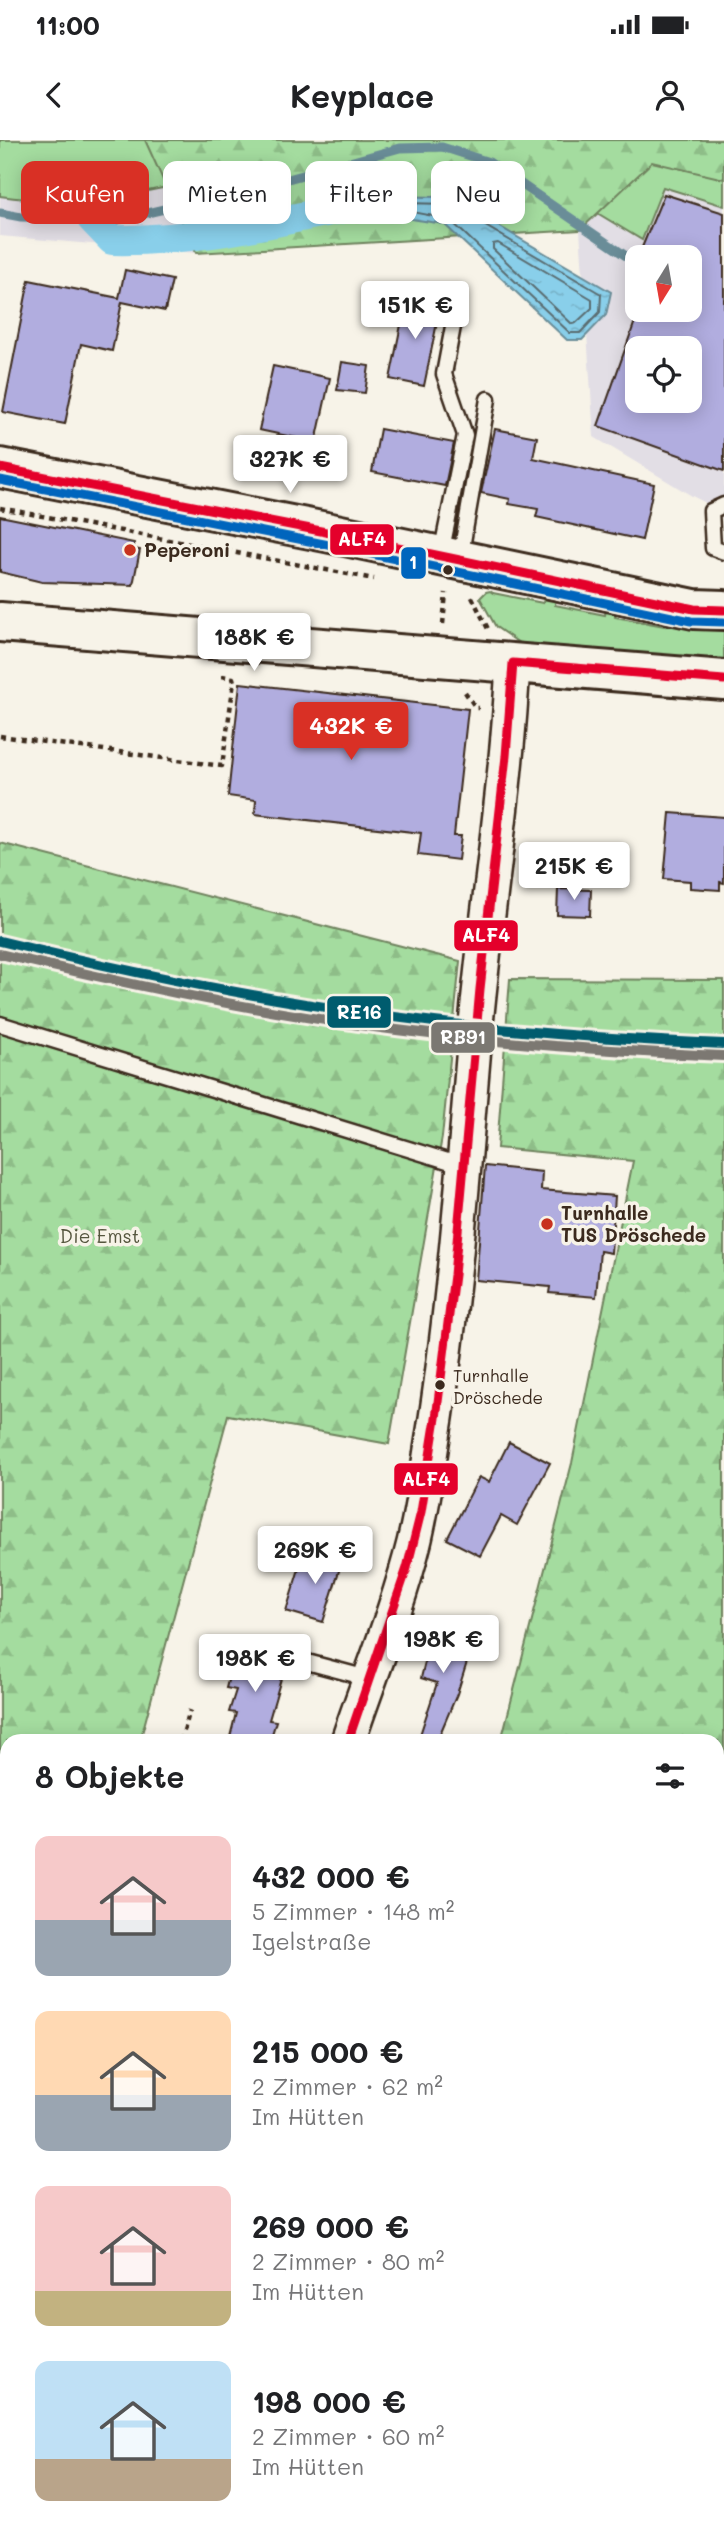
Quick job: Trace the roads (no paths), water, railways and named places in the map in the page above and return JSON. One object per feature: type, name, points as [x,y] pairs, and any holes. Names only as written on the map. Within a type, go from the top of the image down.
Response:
[{"type":"main road","points":[[0,468],[455,576],[694,609],[724,610]]},
{"type":"main road","points":[[0,622],[440,658],[502,650],[724,680]]},
{"type":"street","points":[[351,1734],[399,1596],[424,1494],[441,1384],[510,710],[502,650]]},
{"type":"lane","points":[[455,316],[444,374],[465,435],[455,576]]},
{"type":"lane","points":[[455,576],[488,399]]},
{"type":"lane","points":[[724,505],[711,511],[713,548],[724,552]]},
{"type":"lane","points":[[0,1024],[465,1167]]},
{"type":"lane","points":[[292,1658],[371,1679]]},
{"type":"water","points":[[417,197],[431,197],[431,222],[417,220]]},
{"type":"water","points":[[444,224],[495,224],[611,292],[606,315],[582,340],[567,340]]},
{"type":"waterway","points":[[0,213],[21,217],[117,220],[263,186],[400,148],[442,147],[489,162],[625,255]]},
{"type":"waterway","points":[[97,224],[112,240],[143,240],[205,234],[305,216]]},
{"type":"place","name":"Peperoni","points":[[130,550]]},
{"type":"place","name":"Turnhalle TUS Dröschede","points":[[547,1224]]},
{"type":"place","name":"Turnhalle Dröschede","points":[[440,1385]]},
{"type":"park label","name":"Die Emst","points":[[100,1236]]}]
